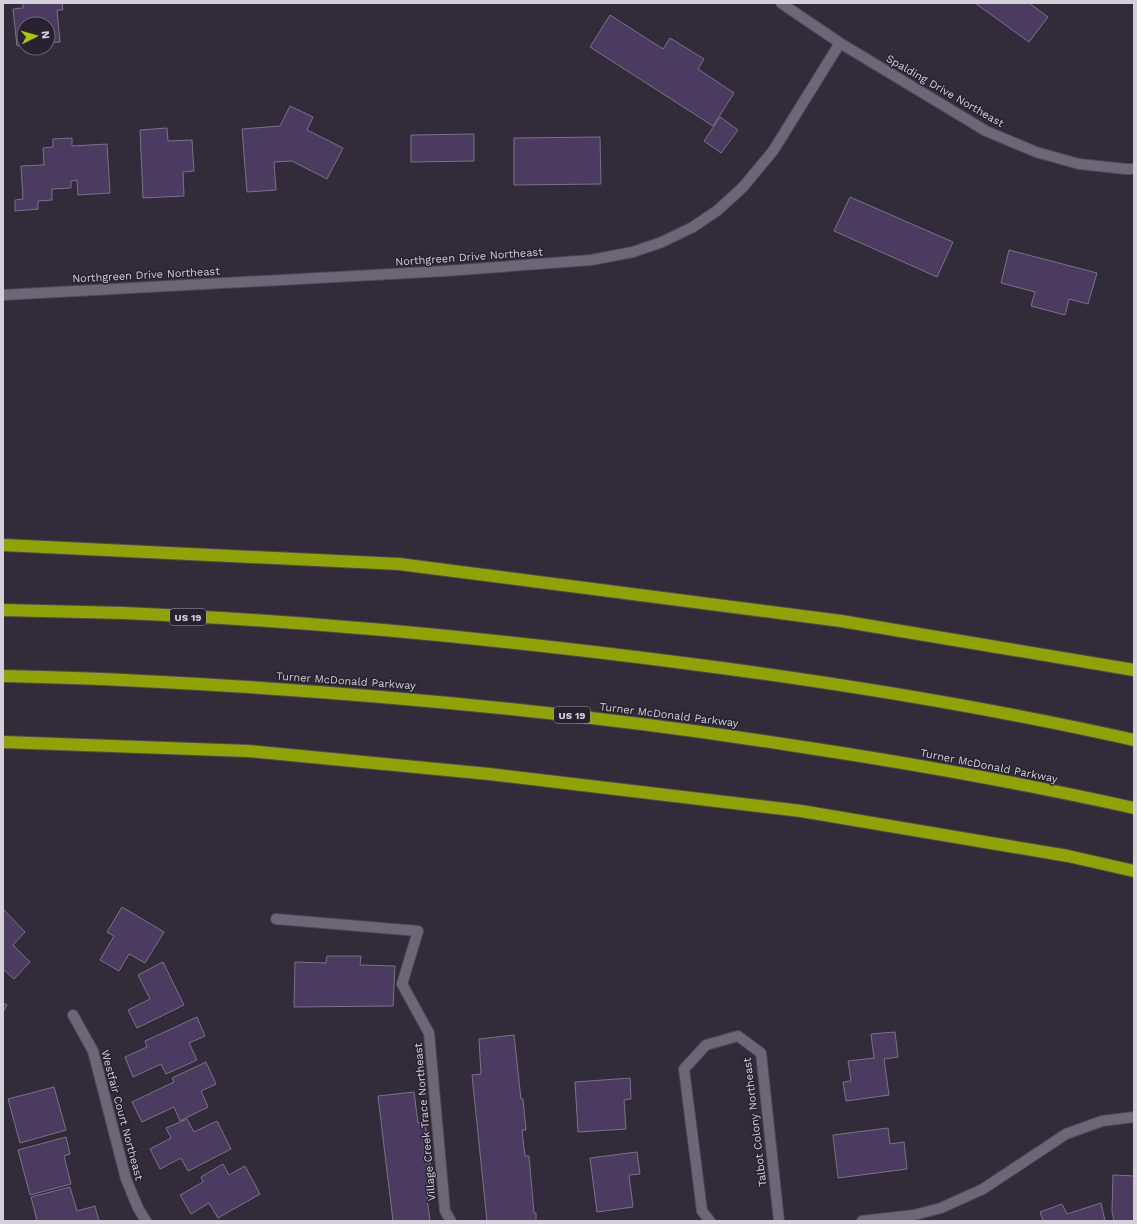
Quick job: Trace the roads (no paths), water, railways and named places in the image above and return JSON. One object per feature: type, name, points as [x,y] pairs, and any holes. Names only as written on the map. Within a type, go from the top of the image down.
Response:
[{"type":"highway","points":[[3,545],[399,564],[841,622],[1134,670]]},
{"type":"highway","name":"US 19","points":[[3,610],[124,614],[365,629],[598,652],[874,690],[996,712],[1134,740]]},
{"type":"highway","name":"Turner McDonald Parkway","points":[[3,676],[121,680],[368,695],[490,706],[614,720],[740,737],[863,756],[983,777],[1134,808]]},
{"type":"highway","points":[[3,742],[248,751],[489,774],[801,811],[1068,856],[1134,871]]},
{"type":"street","name":"Spalding Drive Northeast","points":[[781,3],[840,43],[986,131],[1036,152],[1079,164],[1134,169]]},
{"type":"street","name":"Northgreen Drive Northeast","points":[[3,295],[462,270],[591,260],[634,252],[662,242],[693,227],[718,210],[743,188],[773,151],[840,43]]},
{"type":"street","name":"Village Creek Trace Northeast","points":[[276,919],[418,931],[402,984],[429,1033],[445,1211],[451,1221]]},
{"type":"street","name":"Westfair Court Northeast","points":[[73,1015],[93,1051],[126,1179],[138,1208],[146,1221]]},
{"type":"street","name":"Talbot Colony Northeast","points":[[710,1221],[702,1211],[684,1069],[706,1045],[738,1036],[761,1053],[779,1221]]},
{"type":"street","points":[[862,1221],[914,1215],[941,1208],[983,1189],[1066,1134],[1102,1121],[1134,1117]]}]
